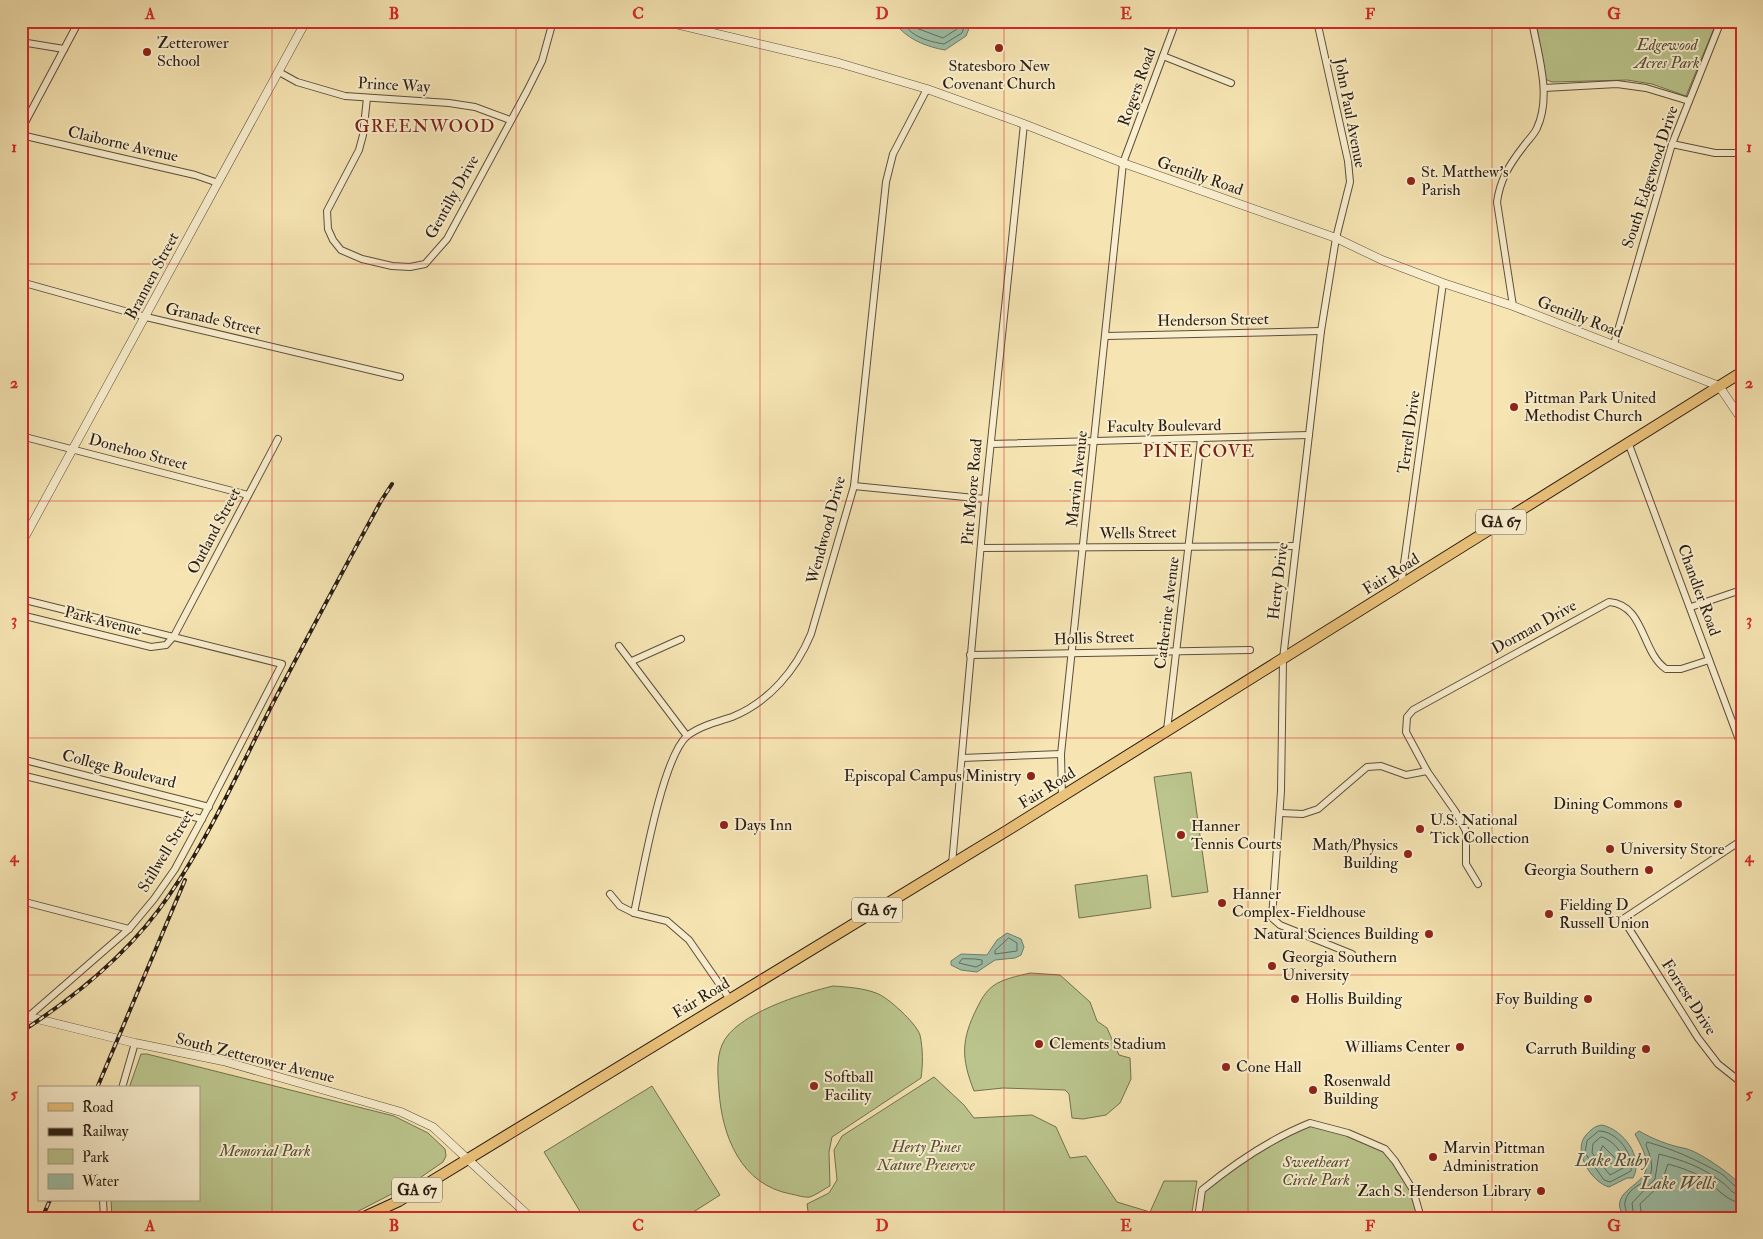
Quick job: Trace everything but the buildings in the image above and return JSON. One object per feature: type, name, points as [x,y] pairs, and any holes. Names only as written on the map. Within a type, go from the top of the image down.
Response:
[{"type":"main road","name":"Fair Road","points":[[362,1218],[399,1201],[729,998],[1062,797],[1742,372]]},
{"type":"street","points":[[21,130],[79,21]]},
{"type":"street","name":"Brannen Street","points":[[21,544],[306,21]]},
{"type":"street","name":"Gentilly Drive","points":[[367,98],[363,135],[358,150],[327,211],[328,229],[333,240],[341,250],[392,266],[410,268],[425,264],[438,252],[542,61],[553,21]]},
{"type":"street","name":"Gentilly Road","points":[[663,21],[840,63],[927,89],[1024,124],[1123,163],[1336,238],[1382,260],[1513,306],[1719,386]]},
{"type":"street","name":"Rogers Road","points":[[1123,163],[1176,21]]},
{"type":"street","name":"John Paul Avenue","points":[[1317,21],[1350,182],[1336,238]]},
{"type":"street","points":[[1513,306],[1497,202],[1499,186],[1506,171],[1536,129],[1542,111],[1544,88],[1532,21]]},
{"type":"street","name":"South Edgewood Drive","points":[[1614,344],[1672,144],[1721,21]]},
{"type":"street","points":[[21,42],[64,49]]},
{"type":"street","points":[[1163,56],[1230,83]]},
{"type":"street","name":"Prince Way","points":[[279,72],[322,91],[367,98],[449,103],[475,107],[510,120]]},
{"type":"street","points":[[1544,88],[1617,84],[1646,88],[1689,102]]},
{"type":"street","name":"Wendwood Drive","points":[[634,913],[666,777],[677,748],[687,736],[709,724],[751,708],[776,687],[802,657],[811,634],[854,486],[886,182],[893,154],[927,89]]},
{"type":"street","name":"Pitt Moore Road","points":[[952,864],[990,444],[1024,124]]},
{"type":"street","name":"Claiborne Avenue","points":[[21,134],[195,175],[218,183]]},
{"type":"street","points":[[1672,144],[1715,153],[1742,153]]},
{"type":"street","name":"Marvin Avenue","points":[[1062,797],[1061,754],[1123,163]]},
{"type":"street","name":"Herty Drive","points":[[1336,238],[1322,331],[1283,659],[1280,813],[1272,918],[1280,925],[1352,954]]},
{"type":"street","name":"Granade Street","points":[[21,282],[146,317],[400,377]]},
{"type":"street","name":"Terrell Drive","points":[[1401,585],[1443,283]]},
{"type":"street","name":"Henderson Street","points":[[1106,336],[1322,331]]},
{"type":"street","points":[[1719,386],[1742,420]]},
{"type":"street","name":"Faculty Boulevard","points":[[990,444],[1309,435]]},
{"type":"street","name":"Donehoo Street","points":[[21,436],[248,495]]},
{"type":"street","name":"Outland Street","points":[[174,636],[278,439]]},
{"type":"street","name":"Catherine Avenue","points":[[1167,730],[1201,439]]},
{"type":"street","name":"Chandler Road","points":[[1628,442],[1742,748]]},
{"type":"street","points":[[854,486],[985,499]]},
{"type":"street","name":"Wells Street","points":[[981,548],[1296,546]]},
{"type":"street","points":[[1691,607],[1741,590]]},
{"type":"street","name":"Park Avenue","points":[[21,599],[282,664]]},
{"type":"street","name":"Dorman Drive","points":[[1478,884],[1466,864],[1466,832],[1455,811],[1427,771],[1406,732],[1407,717],[1413,710],[1609,602],[1618,603],[1629,609],[1659,661],[1666,669],[1681,669],[1709,660]]},
{"type":"street","name":"Park Avenue","points":[[21,615],[151,647],[166,645],[174,636]]},
{"type":"street","points":[[632,661],[681,639]]},
{"type":"street","points":[[619,646],[687,736]]},
{"type":"street","name":"Hollis Street","points":[[970,655],[1250,650]]},
{"type":"street","name":"Stillwell Street","points":[[25,1016],[129,929],[175,869],[282,664]]},
{"type":"street","points":[[962,758],[1061,754]]},
{"type":"street","name":"College Boulevard","points":[[21,758],[209,807]]},
{"type":"street","points":[[1280,813],[1303,814],[1318,809],[1367,768],[1381,766],[1406,775],[1427,771]]},
{"type":"street","name":"College Boulevard","points":[[21,774],[202,819]]},
{"type":"street","name":"Forrest Drive","points":[[1742,840],[1623,919],[1698,1038],[1718,1064],[1742,1083]]},
{"type":"street","points":[[610,894],[620,906],[634,913],[667,920],[689,940],[729,998]]},
{"type":"street","points":[[21,901],[129,929]]},
{"type":"street","name":"South Zetterower Avenue","points":[[25,1016],[135,1043],[224,1061],[386,1107],[433,1127],[469,1158],[531,1218]]},
{"type":"street","points":[[123,1086],[135,1043]]},
{"type":"street","points":[[1198,1218],[1202,1190],[1255,1150],[1310,1123],[1348,1132],[1385,1148],[1396,1161],[1413,1190],[1421,1218]]},
{"type":"street","points":[[103,1202],[104,1218]]},
{"type":"green space","name":"Edgewood Acres Park","points":[[1536,21],[1717,21],[1686,96],[1652,84],[1627,80],[1552,82],[1545,79]]},
{"type":"green space","name":"Hanner Tennis Courts","points":[[1191,772],[1208,892],[1172,897],[1154,777]]},
{"type":"green space","points":[[1147,875],[1151,908],[1079,918],[1075,885]]},
{"type":"green space","name":"Clements Stadium","points":[[1030,973],[1060,975],[1090,1002],[1097,1021],[1107,1028],[1119,1055],[1130,1058],[1131,1079],[1120,1103],[1106,1115],[1083,1119],[1072,1118],[1069,1094],[1065,1090],[1003,1088],[974,1091],[967,1069],[965,1049],[968,1030],[977,1008],[990,988],[1001,981]]},
{"type":"green space","name":"Softball Facility","points":[[833,986],[860,989],[881,995],[907,1017],[920,1035],[922,1046],[921,1078],[832,1137],[829,1152],[830,1186],[812,1196],[803,1197],[774,1189],[759,1180],[737,1156],[724,1125],[719,1091],[718,1062],[722,1045],[729,1034],[740,1024],[771,1006]]},
{"type":"green space","name":"Memorial Park","points":[[141,1054],[147,1054],[394,1116],[428,1133],[445,1149],[446,1156],[443,1162],[411,1184],[345,1218],[112,1218],[111,1202],[200,1202],[200,1086],[130,1086]]},
{"type":"green space","name":"Herty Pines Nature Preserve","points":[[934,1077],[964,1105],[974,1118],[1032,1115],[1056,1127],[1070,1158],[1086,1156],[1117,1202],[1150,1212],[1164,1181],[1197,1181],[1191,1218],[809,1218],[807,1204],[829,1193],[837,1180],[834,1150],[842,1136]]},
{"type":"green space","points":[[652,1086],[720,1195],[684,1218],[584,1218],[544,1152]]},
{"type":"green space","name":"Sweetheart Circle Park","points":[[1310,1123],[1385,1149],[1413,1190],[1421,1218],[1198,1218],[1202,1190],[1234,1165]]},
{"type":"water","points":[[900,21],[972,21],[966,36],[945,50],[926,45],[910,37],[900,29]]},
{"type":"water","points":[[1007,933],[1021,939],[1024,947],[1021,955],[1015,958],[995,960],[977,972],[961,970],[951,965],[951,961],[961,954],[987,955],[997,940]]},
{"type":"water","name":"Lake Ruby","points":[[1602,1125],[1618,1133],[1624,1139],[1630,1146],[1636,1162],[1633,1178],[1627,1178],[1609,1187],[1602,1184],[1590,1173],[1582,1157],[1581,1149],[1586,1135],[1595,1127]]},
{"type":"water","name":"Lake Wells","points":[[1639,1131],[1650,1137],[1697,1153],[1731,1176],[1742,1186],[1742,1218],[1625,1218],[1620,1209],[1622,1196],[1643,1176],[1647,1165],[1635,1134]]},
{"type":"railway","points":[[21,1032],[63,1003],[103,970],[139,934],[170,894],[212,824],[300,651],[392,484]]},
{"type":"railway","points":[[98,1086],[185,880]]},
{"type":"railway","points":[[42,1218],[49,1202]]},
{"type":"place","name":"Statesboro New Covenant Church","points":[[999,48]]},
{"type":"place","name":"Zetterower School","points":[[147,52]]},
{"type":"place","name":"St. Matthew's Parish","points":[[1411,181]]},
{"type":"place","name":"Pittman Park United Methodist Church","points":[[1514,407]]},
{"type":"place","name":"Episcopal Campus Ministry","points":[[1031,776]]},
{"type":"place","name":"Dining Commons","points":[[1678,804]]},
{"type":"place","name":"Days Inn","points":[[724,825]]},
{"type":"place","name":"U.S. National Tick Collection","points":[[1420,829]]},
{"type":"place","name":"Hanner Tennis Courts","points":[[1181,835]]},
{"type":"place","name":"University Store","points":[[1610,849]]},
{"type":"place","name":"Math/Physics Building","points":[[1408,854]]},
{"type":"place","name":"Georgia Southern","points":[[1649,870]]},
{"type":"place","name":"Hanner Complex-Fieldhouse","points":[[1222,903]]},
{"type":"place","name":"Fielding D Russell Union","points":[[1549,914]]},
{"type":"place","name":"Natural Sciences Building","points":[[1429,934]]},
{"type":"place","name":"Georgia Southern University","points":[[1272,966]]},
{"type":"place","name":"Hollis Building","points":[[1295,999]]},
{"type":"place","name":"Foy Building","points":[[1588,999]]},
{"type":"place","name":"Clements Stadium","points":[[1039,1044]]},
{"type":"place","name":"Williams Center","points":[[1460,1047]]},
{"type":"place","name":"Carruth Building","points":[[1646,1049]]},
{"type":"place","name":"Cone Hall","points":[[1226,1067]]},
{"type":"place","name":"Softball Facility","points":[[814,1086]]},
{"type":"place","name":"Rosenwald Building","points":[[1313,1090]]},
{"type":"place","name":"Marvin Pittman Administration","points":[[1433,1157]]},
{"type":"place","name":"Zach S. Henderson Library","points":[[1541,1191]]},
{"type":"district","name":"GREENWOOD","points":[[425,126]]},
{"type":"district","name":"PINE COVE","points":[[1199,451]]}]
